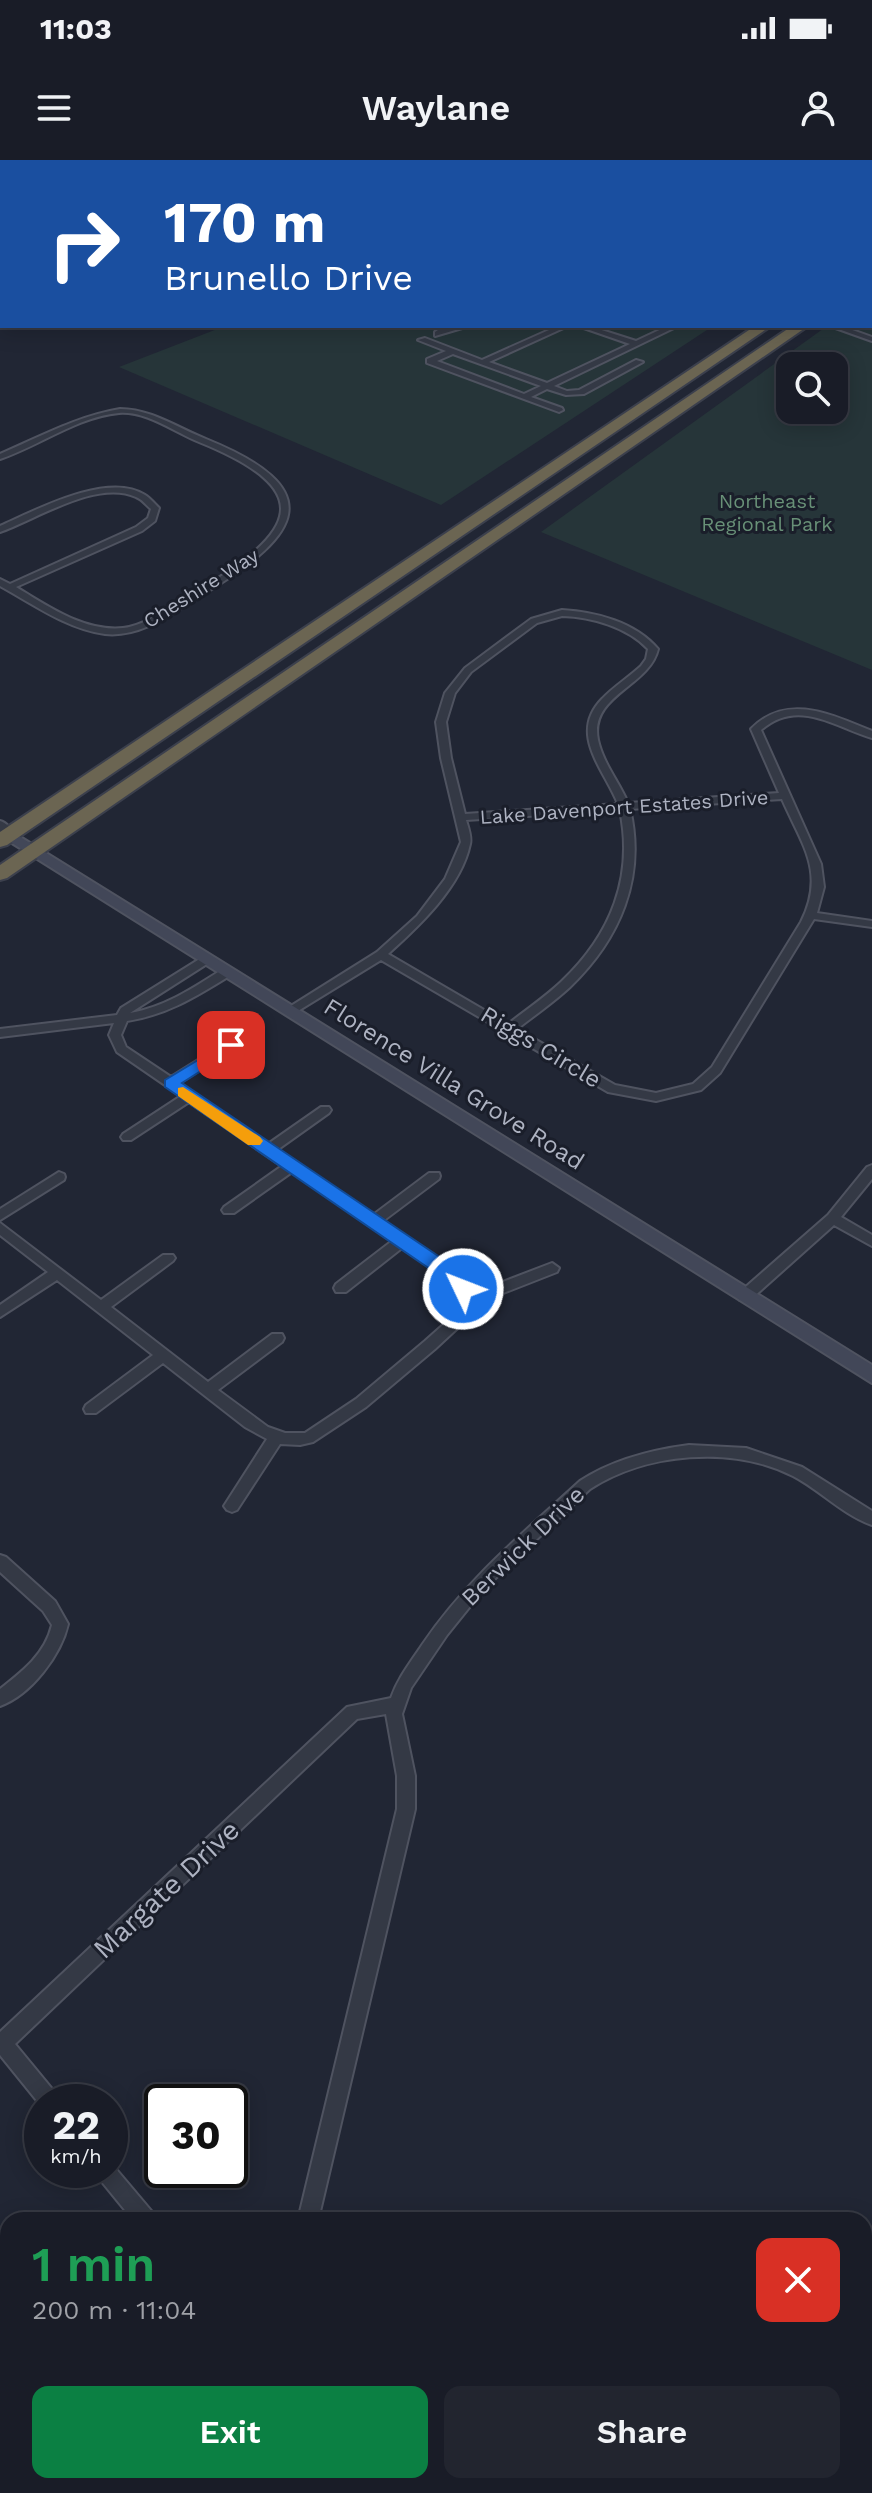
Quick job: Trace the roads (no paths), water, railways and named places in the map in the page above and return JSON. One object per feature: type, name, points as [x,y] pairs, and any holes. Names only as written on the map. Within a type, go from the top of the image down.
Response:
[{"type":"highway","points":[[2,833],[761,328]]},
{"type":"highway","points":[[711,387],[714,378],[779,328]]},
{"type":"highway","points":[[0,874],[798,328]]},
{"type":"highway","points":[[489,537],[484,532],[489,524],[567,465],[578,452]]},
{"type":"street","points":[[438,334],[446,328]]},
{"type":"street","points":[[458,328],[422,340],[566,393],[581,392],[639,362]]},
{"type":"street","points":[[483,362],[560,328]]},
{"type":"street","points":[[588,328],[636,344]]},
{"type":"street","points":[[524,397],[670,328]]},
{"type":"street","points":[[840,328],[872,339]]},
{"type":"street","points":[[453,351],[430,361],[559,410]]},
{"type":"street","name":"Cheshire Way","points":[[0,457],[122,411],[139,413],[243,458],[269,475],[280,489],[285,504],[284,520],[277,535],[248,561],[143,626],[128,631],[109,633],[92,630],[0,582]]},
{"type":"street","points":[[0,529],[75,497],[98,492],[120,491],[139,495],[155,508],[152,519],[139,529],[10,587]]},
{"type":"street","name":"Lake Davenport Estates Drive","points":[[289,1011],[381,955],[421,918],[450,879],[466,842],[446,758],[443,712],[457,682],[534,621],[562,613],[593,616],[627,629],[649,642],[653,649],[650,662],[603,702],[592,724],[594,740],[624,807]]},
{"type":"street","name":"Riggs Circle","points":[[381,955],[612,1089],[656,1097],[697,1087],[716,1070],[817,902],[819,874],[756,729],[767,716],[790,710],[817,713],[872,735]]},
{"type":"street","name":"Lake Davenport Estates Drive","points":[[462,817],[785,796]]},
{"type":"street","points":[[510,1028],[571,979],[605,939],[627,888],[631,864],[624,807]]},
{"type":"street","name":"Florence Villa Grove Road","points":[[2,833],[872,1375]]},
{"type":"street","points":[[811,915],[872,924]]},
{"type":"street","points":[[0,1228],[207,1391],[258,1429],[276,1438],[298,1440],[327,1428],[452,1326],[462,1311],[464,1296],[453,1276],[121,1049],[115,1035],[120,1017],[132,1005],[206,959]]},
{"type":"street","points":[[0,1033],[81,1025],[147,1014],[171,1006],[227,972]]},
{"type":"street","points":[[170,1083],[231,1045]]},
{"type":"street","points":[[127,1137],[189,1096]]},
{"type":"street","points":[[268,1150],[325,1110]]},
{"type":"street","points":[[229,1210],[291,1166]]},
{"type":"street","points":[[745,1296],[833,1218],[872,1170]]},
{"type":"street","points":[[374,1221],[434,1176]]},
{"type":"street","points":[[0,1215],[59,1177]]},
{"type":"street","points":[[833,1218],[872,1241]]},
{"type":"street","points":[[341,1288],[402,1241]]},
{"type":"street","points":[[101,1307],[168,1258]]},
{"type":"street","points":[[464,1296],[488,1293],[552,1268]]},
{"type":"street","points":[[0,1312],[57,1273]]},
{"type":"street","points":[[207,1391],[277,1338]]},
{"type":"street","points":[[91,1409],[163,1356]]},
{"type":"street","points":[[232,1506],[276,1438]]},
{"type":"street","name":"Berwick Drive","points":[[396,1705],[418,1662],[478,1584],[585,1485],[628,1462],[689,1451],[746,1454],[797,1471],[872,1519]]},
{"type":"street","points":[[0,1562],[49,1606],[60,1624],[58,1641],[39,1667],[0,1699]]},
{"type":"street","points":[[310,2212],[406,1809],[406,1776],[394,1714],[396,1705]]},
{"type":"street","name":"Margate Drive","points":[[35,2084],[2,2043],[353,1712],[396,1705]]},
{"type":"street","points":[[120,2188],[139,2212]]},
{"type":"park label","name":"Northeast Regional Park","points":[[767,512]]}]
